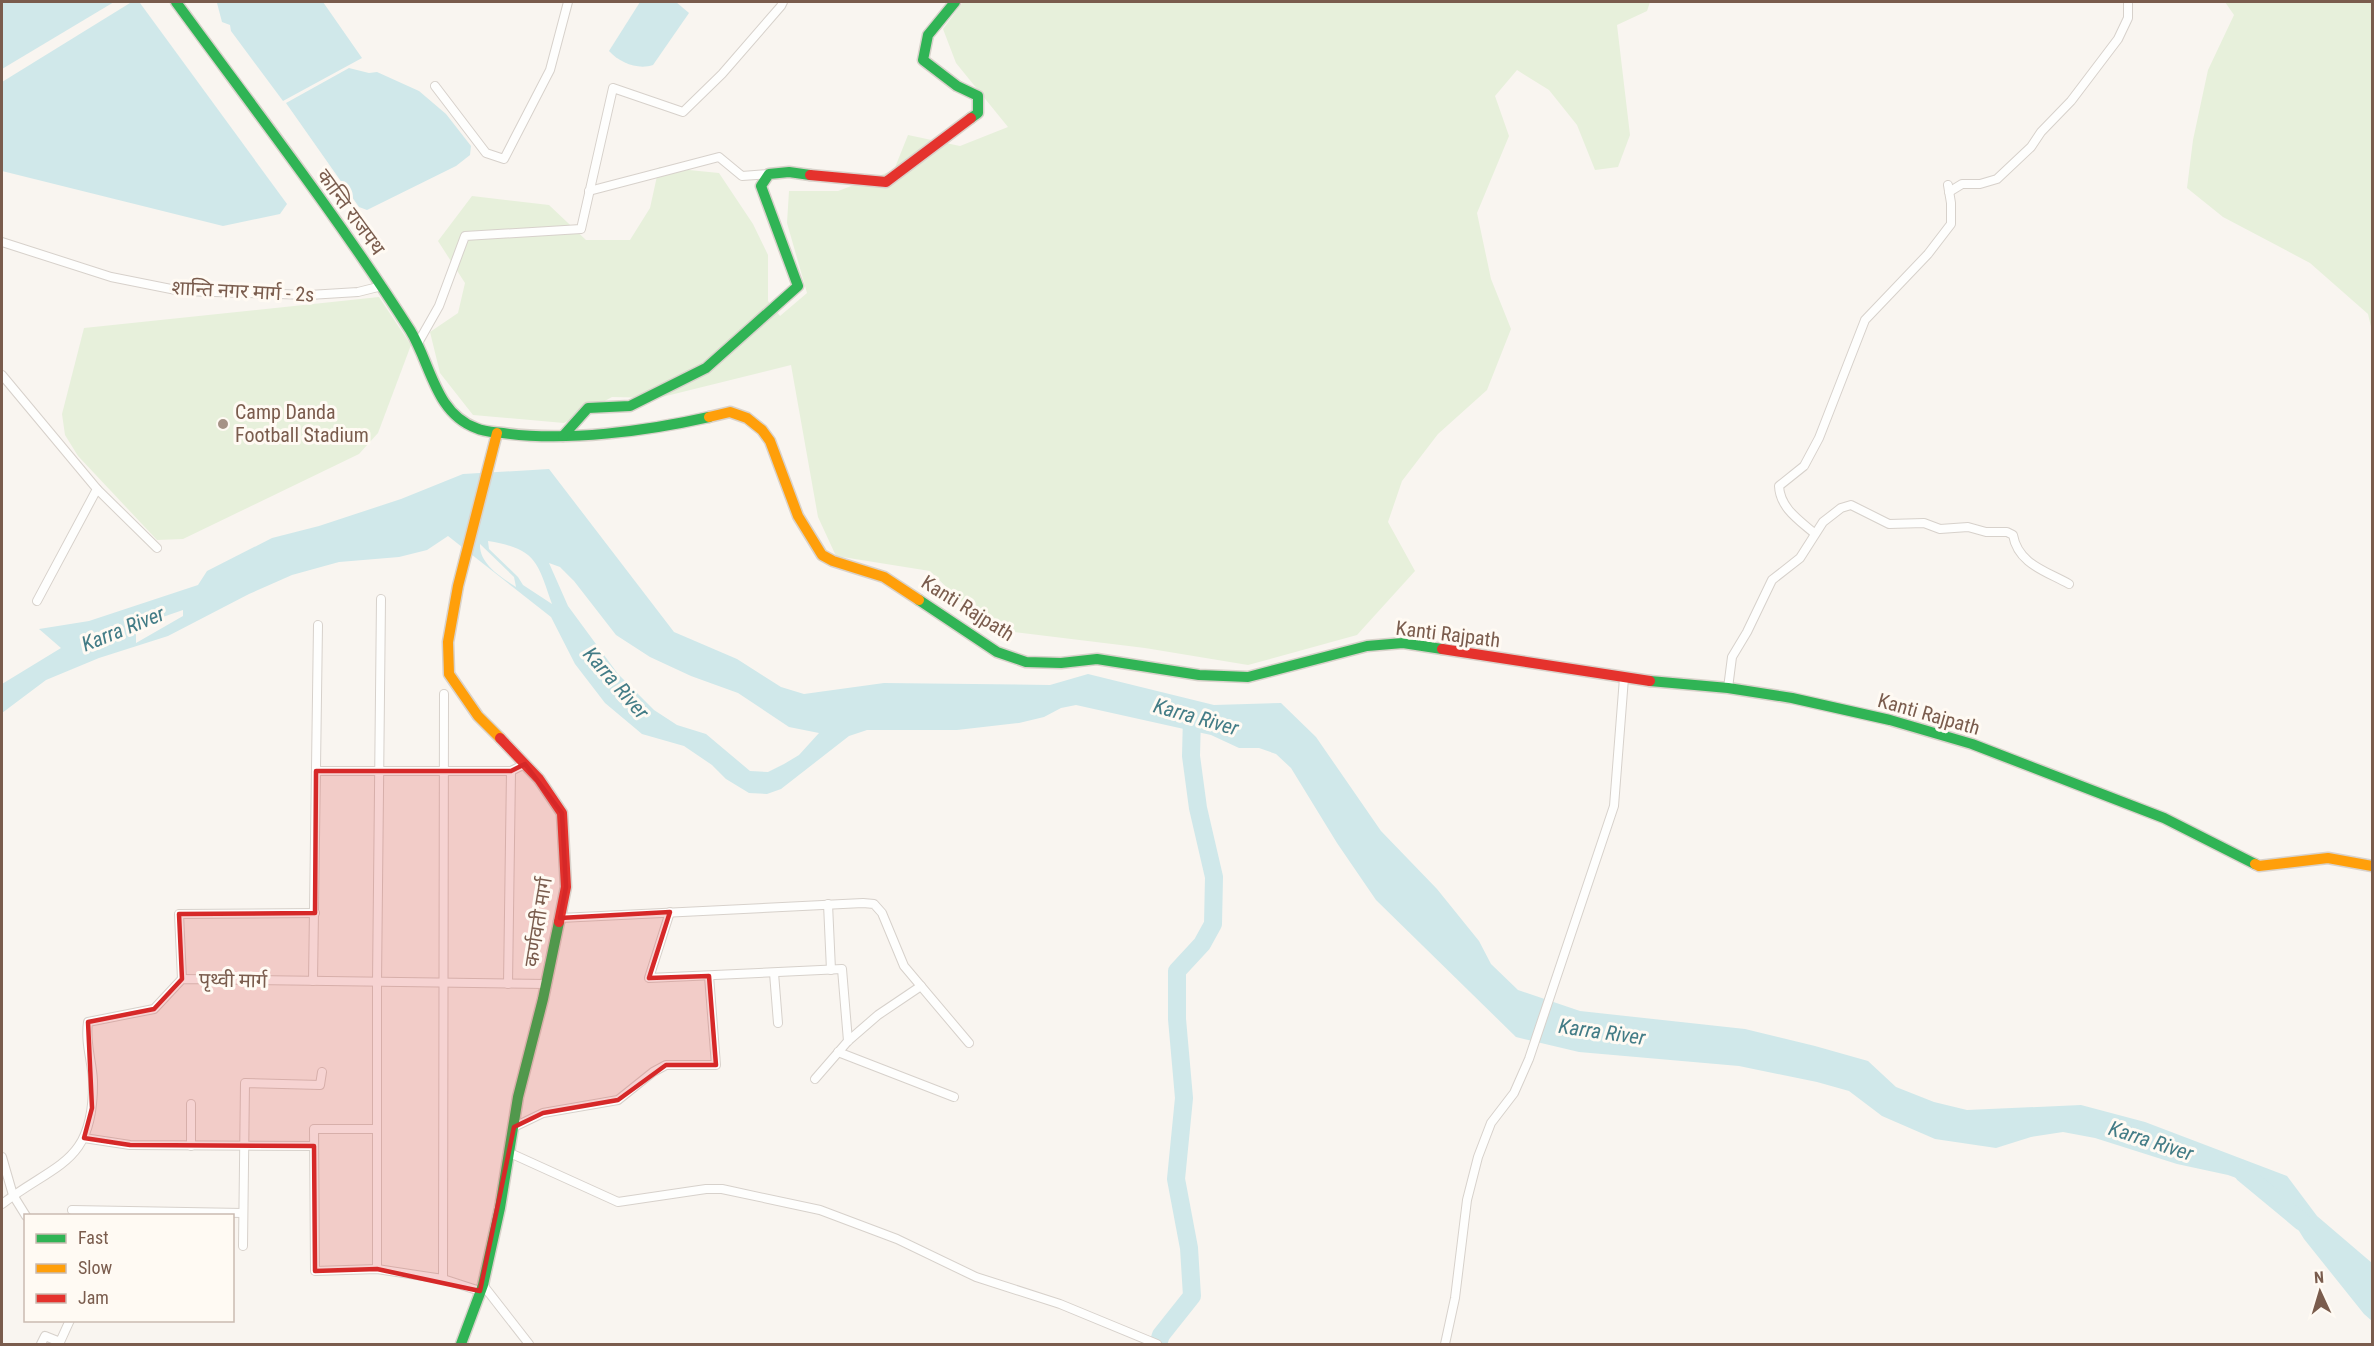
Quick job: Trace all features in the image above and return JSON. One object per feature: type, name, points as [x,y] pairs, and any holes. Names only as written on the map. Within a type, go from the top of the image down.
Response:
[{"type":"main road","name":"कान्ति राजपथ","points":[[176,2],[382,286],[417,343],[442,400],[455,417],[477,429],[497,433]]},
{"type":"main road","points":[[563,436],[588,408],[630,406],[706,368],[798,286],[761,186],[769,174],[789,172],[837,179],[886,182],[978,113],[978,96],[957,86],[923,60],[928,35],[955,2]]},
{"type":"main road","name":"Kanti Rajpath","points":[[497,433],[563,436],[665,427],[730,412],[747,418],[762,430],[770,441],[798,516],[822,555],[833,561],[884,577],[997,652],[1026,662],[1061,663],[1097,659],[1199,675],[1248,677],[1367,646],[1403,643],[1624,678],[1728,688],[1792,698],[1879,717],[1972,744],[2164,818],[2259,866],[2328,858],[2373,866]]},
{"type":"main road","name":"कर्णवती मार्ग","points":[[461,1344],[482,1288],[500,1208],[518,1097],[546,984],[566,887],[562,813],[539,779],[478,716],[449,674],[448,642],[458,586],[497,433]]},
{"type":"street","points":[[435,86],[486,153],[504,159],[550,69],[568,2]]},
{"type":"street","points":[[417,343],[439,306],[465,236],[581,229],[613,88],[683,112],[723,74],[783,2]]},
{"type":"street","points":[[1814,533],[1791,512],[1780,498],[1779,486],[1804,466],[1819,438],[1865,320],[1928,254],[1951,224],[1949,189],[1962,184],[1980,184],[1997,179],[2031,147],[2041,132],[2071,102],[2118,39],[2128,18],[2128,2]]},
{"type":"street","points":[[589,190],[719,157],[742,176],[769,174]]},
{"type":"street","name":"शान्ति नगर मार्ग - 2s","points":[[2,242],[111,277],[181,291],[309,295],[358,292],[382,286]]},
{"type":"street","points":[[2,375],[97,489],[157,548]]},
{"type":"street","points":[[37,601],[97,489]]},
{"type":"street","points":[[1728,688],[1732,657],[1772,580],[1800,558],[1811,543],[1814,533],[1840,508],[1851,505],[1889,524],[1924,523],[1940,529],[1968,527],[1986,532],[2007,532],[2013,536],[2015,547],[2024,560],[2069,584]]},
{"type":"street","points":[[378,1269],[377,982],[381,599]]},
{"type":"street","points":[[313,981],[318,625]]},
{"type":"street","points":[[1446,1344],[1455,1298],[1467,1200],[1478,1158],[1491,1123],[1514,1093],[1529,1059],[1614,806],[1624,678]]},
{"type":"street","points":[[443,1279],[444,694]]},
{"type":"street","points":[[316,771],[511,771],[525,764]]},
{"type":"street","points":[[508,984],[511,771]]},
{"type":"street","points":[[560,918],[828,904],[874,904],[882,913],[904,966],[969,1043]]},
{"type":"street","points":[[828,904],[831,970]]},
{"type":"street","points":[[670,912],[649,978],[842,969],[848,1041]]},
{"type":"street","points":[[182,979],[179,914],[315,913]]},
{"type":"street","points":[[774,972],[778,1023]]},
{"type":"street","points":[[514,1126],[543,1113],[618,1100],[653,1072],[666,1065],[716,1065],[709,976]]},
{"type":"street","name":"पृथ्वी मार्ग","points":[[2,1204],[35,1180],[61,1166],[72,1156],[84,1138],[92,1101],[93,1079],[86,1038],[88,1022],[154,1009],[182,979],[546,984]]},
{"type":"street","points":[[815,1079],[848,1041],[921,986]]},
{"type":"street","points":[[838,1052],[954,1097]]},
{"type":"street","points":[[243,1245],[245,1083],[320,1084],[322,1072]]},
{"type":"street","points":[[190,1146],[191,1104]]},
{"type":"street","points":[[377,1129],[314,1128],[315,1271],[378,1269],[443,1279],[482,1288],[529,1344]]},
{"type":"street","points":[[84,1138],[130,1144],[314,1146]]},
{"type":"street","points":[[510,1154],[618,1202],[722,1189],[820,1210],[897,1239],[976,1277],[1060,1304],[1156,1344]]},
{"type":"street","points":[[2,1156],[13,1195],[25,1214]]},
{"type":"street","points":[[72,1210],[183,1214],[243,1213]]},
{"type":"street","points":[[41,1344],[45,1336],[60,1341],[69,1322]]},
{"type":"highlighted area","points":[[525,764],[562,813],[566,887],[560,918],[670,912],[649,978],[709,976],[716,1065],[666,1065],[618,1100],[543,1113],[514,1127],[480,1291],[377,1269],[315,1271],[314,1146],[130,1145],[84,1138],[92,1108],[88,1022],[154,1009],[182,979],[179,914],[315,913],[316,771],[511,771]]},
{"type":"green space","points":[[963,2],[1650,2],[1647,11],[1617,25],[1630,135],[1618,167],[1595,170],[1577,125],[1549,90],[1517,70],[1495,96],[1509,136],[1477,213],[1491,279],[1511,329],[1487,390],[1438,434],[1402,481],[1388,522],[1415,571],[1357,635],[1248,665],[1145,648],[989,629],[930,571],[836,556],[818,517],[791,365],[658,398],[612,397],[564,423],[473,415],[440,373],[430,332],[458,313],[465,283],[438,241],[472,196],[549,205],[586,240],[630,240],[650,208],[659,167],[719,173],[753,224],[768,255],[768,301],[780,316],[807,293],[787,223],[789,191],[838,191],[894,170],[908,135],[960,146],[1008,127],[956,63],[943,29]]},
{"type":"green space","points":[[2225,2],[2372,2],[2372,331],[2368,314],[2310,263],[2223,217],[2187,188],[2193,140],[2208,70],[2234,15]]},
{"type":"green space","name":"Camp Danda Football Stadium","points":[[379,297],[411,345],[378,433],[359,454],[183,539],[157,540],[78,456],[65,435],[62,414],[84,328]]},
{"type":"water","points":[[2,2],[114,2],[2,69]]},
{"type":"water","points":[[323,2],[362,58],[283,101],[231,31],[230,25],[222,22],[217,3]]},
{"type":"water","points":[[640,2],[676,2],[689,13],[653,65],[641,67],[618,59],[609,51]]},
{"type":"water","points":[[130,3],[140,3],[287,204],[280,214],[223,226],[2,171],[2,82]]},
{"type":"water","points":[[349,68],[369,73],[377,72],[419,91],[446,114],[471,146],[470,155],[456,166],[367,210],[359,207],[286,103]]},
{"type":"water","points":[[549,469],[674,632],[737,659],[781,687],[804,694],[884,683],[1050,685],[1088,674],[1214,705],[1281,703],[1316,737],[1381,831],[1437,889],[1479,941],[1491,964],[1518,990],[1580,1011],[1745,1029],[1815,1046],[1868,1061],[1896,1087],[1934,1102],[1967,1110],[2081,1105],[2145,1122],[2287,1176],[2317,1216],[2372,1263],[2372,1321],[2304,1239],[2275,1192],[2228,1175],[2177,1164],[2095,1138],[2063,1132],[2031,1137],[1996,1148],[1935,1139],[1882,1116],[1849,1091],[1817,1082],[1739,1066],[1579,1052],[1516,1037],[1376,900],[1337,843],[1291,768],[1276,754],[1259,748],[1239,748],[1211,735],[1076,705],[1061,708],[1044,717],[1019,723],[957,730],[867,730],[849,736],[781,789],[767,794],[749,793],[726,779],[712,765],[684,746],[642,734],[605,703],[575,664],[551,617],[448,536],[427,550],[399,557],[339,562],[292,575],[249,594],[168,636],[99,658],[46,680],[2,713],[2,684],[61,648],[39,629],[89,621],[198,585],[207,571],[272,538],[319,526],[401,499],[463,474]],"holes":[[[488,541],[504,544],[516,548],[532,559],[538,567],[552,604],[523,585],[518,577],[489,549]],[[480,544],[514,577],[516,587],[487,564]],[[549,563],[560,567],[574,581],[616,635],[650,657],[691,676],[738,693],[789,727],[819,733],[799,755],[784,764],[768,772],[750,771],[706,734],[677,725],[654,710],[618,674],[568,606]],[[183,610],[183,616],[136,643],[136,630],[157,619]]]},
{"type":"waterway","points":[[1158,1344],[1161,1335],[1192,1296],[1189,1248],[1176,1179],[1184,1098],[1177,1019],[1177,971],[1202,944],[1213,924],[1214,877],[1198,808],[1191,756],[1192,716]]},
{"type":"waterway","name":"Karra River","points":[[2243,1173],[2302,1222]]},
{"type":"traffic: fast","points":[[176,2],[296,164],[383,288],[410,330],[443,399],[462,421],[486,431],[527,435],[580,436],[633,431],[709,417]]},
{"type":"traffic: fast","points":[[955,2],[928,35],[923,60],[957,86],[978,96],[978,113],[971,118]]},
{"type":"traffic: fast","points":[[563,436],[588,408],[630,406],[706,368],[798,286],[761,186],[769,174],[789,172],[810,175]]},
{"type":"traffic: fast","points":[[919,600],[997,652],[1026,662],[1061,663],[1097,659],[1199,675],[1248,677],[1367,646],[1403,643],[1442,649]]},
{"type":"traffic: fast","points":[[1650,681],[1728,688],[1792,698],[1890,720],[1972,744],[2164,818],[2255,864]]},
{"type":"traffic: fast","points":[[461,1344],[483,1285],[500,1208],[518,1097],[543,999],[559,922]]},
{"type":"traffic: slow","points":[[709,417],[730,412],[747,418],[762,430],[770,441],[798,516],[822,555],[833,561],[884,577],[919,600]]},
{"type":"traffic: slow","points":[[497,433],[458,586],[448,642],[449,674],[478,716],[500,738]]},
{"type":"traffic: slow","points":[[2255,864],[2259,866],[2328,858],[2372,866]]},
{"type":"traffic: jam","points":[[810,175],[886,182],[971,118]]},
{"type":"traffic: jam","points":[[1442,649],[1650,681]]},
{"type":"traffic: jam","points":[[500,738],[539,779],[562,813],[566,887],[559,922]]},
{"type":"place","name":"Camp Danda Football Stadium","points":[[223,424]]}]
